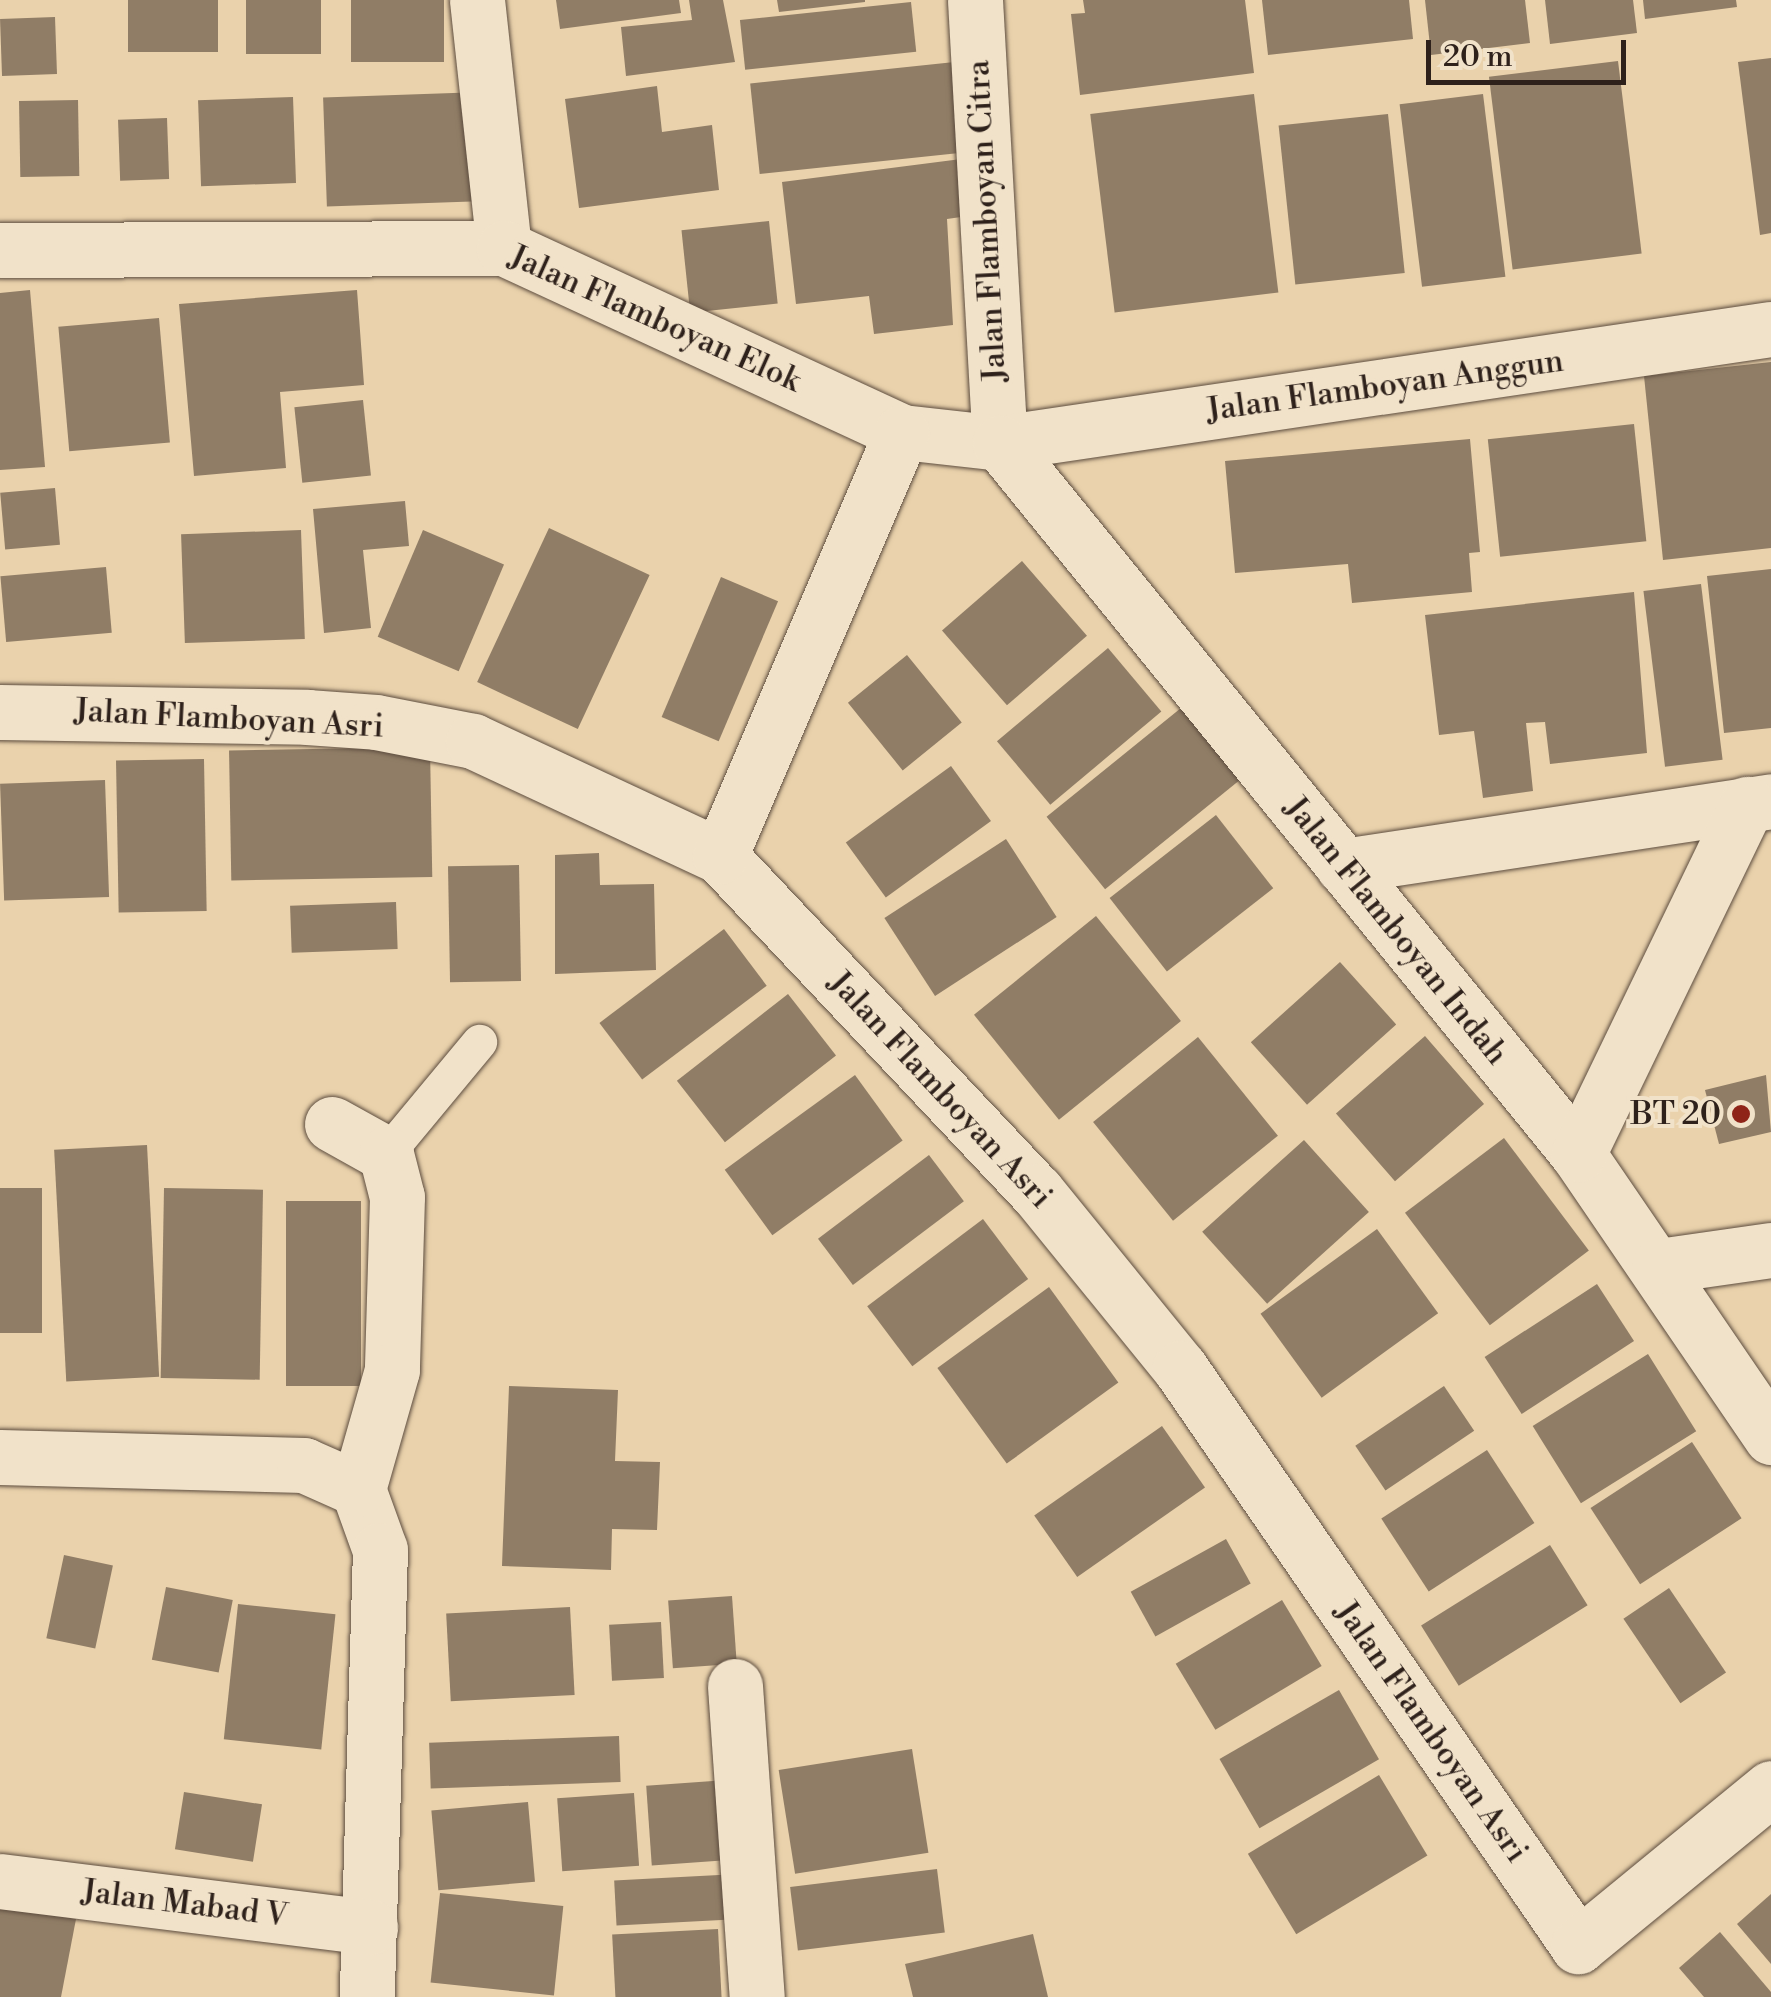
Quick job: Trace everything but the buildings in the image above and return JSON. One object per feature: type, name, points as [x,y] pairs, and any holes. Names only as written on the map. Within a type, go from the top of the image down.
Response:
[{"type":"street","points":[[476,0],[504,248]]},
{"type":"street","name":"Jalan Flamboyan Citra","points":[[975,0],[1000,443]]},
{"type":"street","name":"Jalan Flamboyan Elok","points":[[0,250],[504,248],[902,432],[1000,443]]},
{"type":"street","name":"Jalan Flamboyan Anggun","points":[[1000,443],[1771,329]]},
{"type":"street","points":[[720,856],[902,432]]},
{"type":"street","name":"Jalan Flamboyan Indah","points":[[1000,443],[1578,1154],[1659,1266],[1771,1437]]},
{"type":"street","name":"Jalan Flamboyan Asri","points":[[0,712],[307,717],[454,737],[568,782],[720,856],[1036,1191],[1180,1368],[1578,1946],[1771,1788]]},
{"type":"street","points":[[1343,866],[1759,802]]},
{"type":"street","points":[[1578,1154],[1759,802]]},
{"type":"street","points":[[332,1124],[386,1154],[397,1197],[392,1370],[358,1489],[380,1550],[367,1997]]},
{"type":"street","points":[[1659,1266],[1771,1250]]},
{"type":"street","points":[[0,1456],[304,1466],[358,1489]]},
{"type":"street","points":[[735,1686],[757,1997]]},
{"type":"street","name":"Jalan Mabad V","points":[[0,1881],[370,1927]]},
{"type":"lane","points":[[386,1154],[479,1042]]},
{"type":"place","name":"BT 20","points":[[1741,1114]]}]
